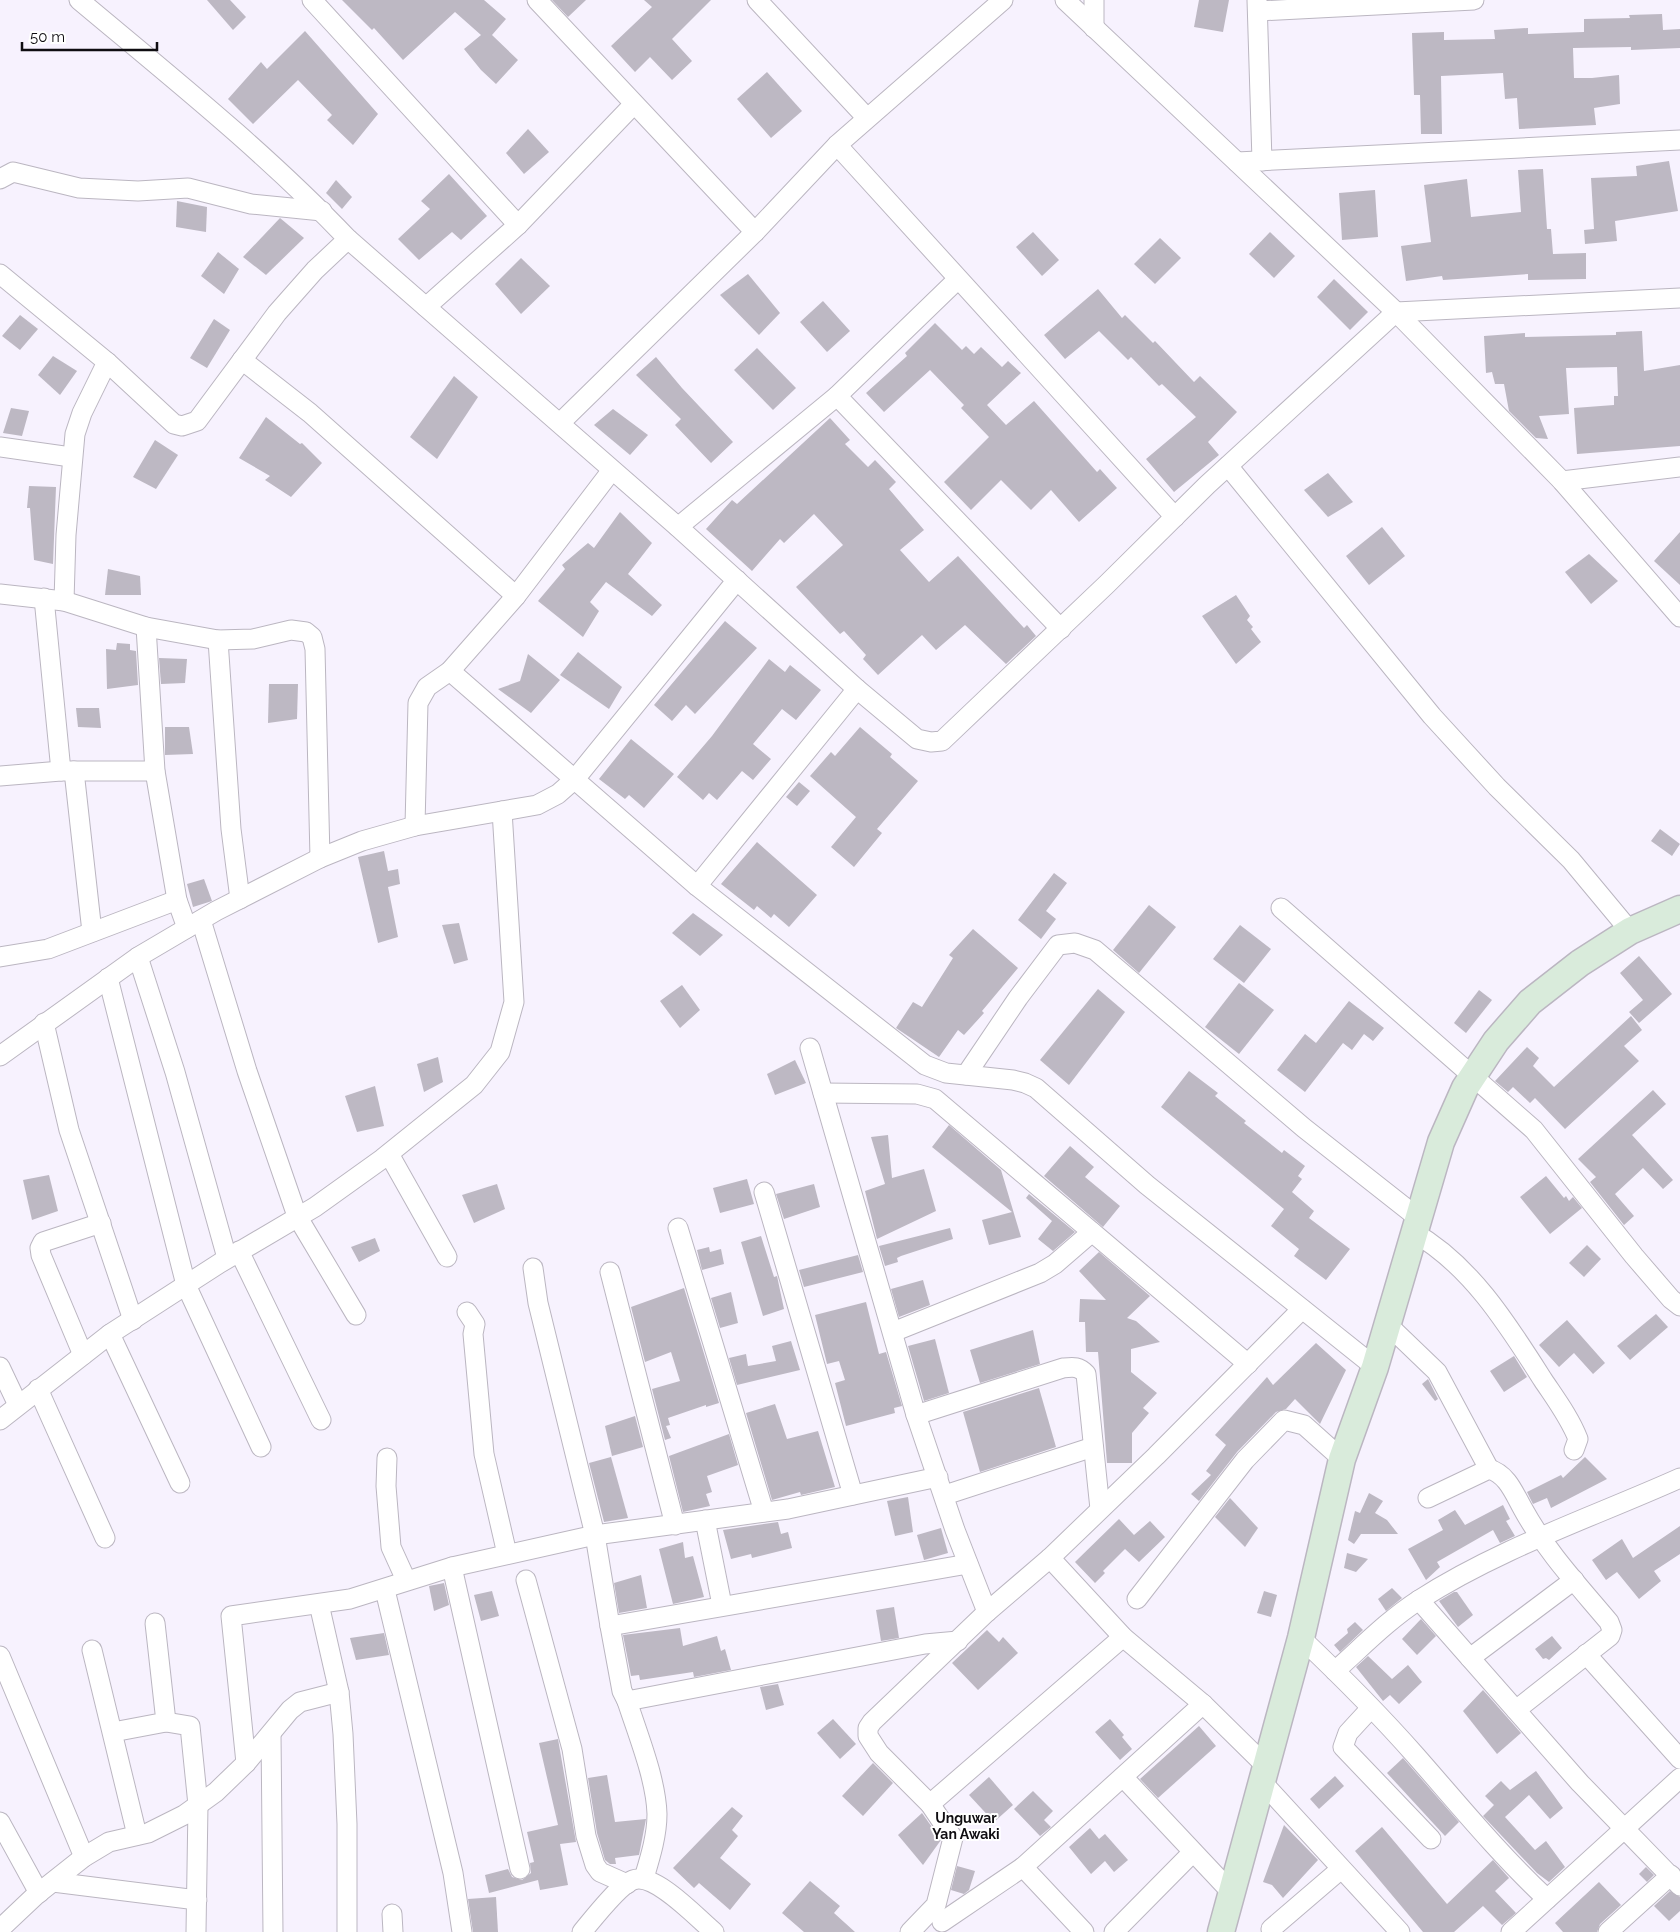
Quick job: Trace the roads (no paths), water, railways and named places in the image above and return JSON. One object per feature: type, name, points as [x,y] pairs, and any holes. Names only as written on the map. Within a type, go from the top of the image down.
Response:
[{"type":"street","points":[[79,0],[223,120],[322,211],[348,239],[678,527],[857,690],[917,739],[931,742],[942,741],[1228,466],[1396,312],[1680,298]]},
{"type":"street","points":[[312,0],[518,225]]},
{"type":"street","points":[[537,0],[754,232]]},
{"type":"street","points":[[758,0],[866,118]]},
{"type":"street","points":[[560,423],[754,232],[837,145],[1003,0]]},
{"type":"street","points":[[1064,0],[1396,312],[1562,481],[1680,617]]},
{"type":"street","points":[[1094,0],[1094,28]]},
{"type":"street","points":[[1262,161],[1258,6],[1462,0]]},
{"type":"street","points":[[426,307],[518,225],[634,104]]},
{"type":"street","points":[[1237,162],[1680,140]]},
{"type":"street","points":[[837,145],[1175,517]]},
{"type":"street","points":[[0,179],[13,172],[79,188],[138,191],[188,188],[250,204],[322,211]]},
{"type":"street","points":[[0,274],[107,362],[174,424],[182,426],[197,421],[277,313],[315,270],[348,239]]},
{"type":"street","points":[[678,527],[837,396],[958,279]]},
{"type":"street","points":[[242,360],[310,413],[516,596]]},
{"type":"street","points":[[64,601],[71,457],[75,434],[82,413],[107,362]]},
{"type":"street","points":[[837,396],[1060,629]]},
{"type":"street","points":[[0,448],[71,457]]},
{"type":"street","points":[[1228,466],[1432,716],[1497,787],[1571,860],[1630,931]]},
{"type":"street","points":[[1562,481],[1680,467]]},
{"type":"street","points":[[415,826],[418,703],[427,687],[450,671],[516,596],[612,470]]},
{"type":"street","points":[[0,1056],[138,957],[194,924],[320,858],[362,842],[415,826],[537,805],[558,794],[575,779],[737,580]]},
{"type":"street","points":[[0,594],[64,601],[146,627],[218,640],[252,639],[291,630],[306,632],[312,637],[315,649],[320,858]]},
{"type":"street","points":[[44,598],[67,771],[92,932]]},
{"type":"street","points":[[146,627],[155,771],[177,900],[194,924],[297,1216],[356,1315]]},
{"type":"street","points":[[218,640],[231,829],[240,899]]},
{"type":"street","points":[[450,671],[697,886],[925,1065],[946,1073],[1019,1082],[1036,1088],[1147,1185],[1375,1367]]},
{"type":"street","points":[[697,886],[857,690]]},
{"type":"street","points":[[0,776],[67,771],[155,771]]},
{"type":"street","points":[[0,1420],[110,1334],[233,1255],[315,1207],[389,1154],[474,1085],[500,1052],[514,1002],[502,811]]},
{"type":"street","points":[[0,957],[48,949],[177,900]]},
{"type":"street","points":[[1281,908],[1534,1130],[1634,1256],[1671,1299],[1680,1306]]},
{"type":"street","points":[[1222,1932],[1301,1638],[1342,1459],[1375,1367],[1435,1156],[1472,1077],[1496,1041],[1530,1002],[1580,963],[1630,931],[1680,909]]},
{"type":"street","points":[[966,1075],[1018,998],[1058,945],[1075,943],[1095,950],[1415,1224],[1429,1242],[1453,1262],[1489,1302],[1517,1339],[1569,1421],[1578,1439],[1574,1450]]},
{"type":"street","points":[[138,957],[233,1255],[321,1420]]},
{"type":"street","points":[[108,978],[186,1285],[261,1447]]},
{"type":"street","points":[[44,1023],[69,1130],[132,1320]]},
{"type":"street","points":[[810,1048],[916,1415],[968,1564],[987,1612]]},
{"type":"street","points":[[824,1093],[917,1094],[935,1099],[1248,1364]]},
{"type":"street","points":[[389,1154],[447,1257]]},
{"type":"street","points":[[764,1192],[853,1495]]},
{"type":"street","points":[[83,1355],[41,1255],[40,1248],[43,1242],[100,1223]]},
{"type":"street","points":[[678,1228],[764,1512]]},
{"type":"street","points":[[893,1332],[1040,1273],[1055,1264],[1092,1232]]},
{"type":"street","points":[[533,1268],[538,1303],[594,1535],[622,1691],[627,1701],[652,1787],[657,1814],[652,1852],[636,1881],[611,1898],[582,1932]]},
{"type":"street","points":[[610,1272],[675,1524]]},
{"type":"street","points":[[941,1920],[952,1838],[930,1804],[879,1753],[868,1736],[868,1728],[872,1722],[987,1612],[1050,1558],[1156,1456],[1302,1309]]},
{"type":"street","points":[[468,1312],[475,1324],[473,1334],[484,1454],[507,1554]]},
{"type":"street","points":[[1387,1324],[1437,1372],[1489,1469],[1498,1472],[1509,1483],[1539,1539],[1609,1622],[1612,1630],[1610,1636],[1516,1710]]},
{"type":"street","points":[[110,1334],[180,1483]]},
{"type":"street","points":[[0,1367],[18,1405]]},
{"type":"street","points":[[916,1415],[1063,1368],[1074,1367],[1082,1369],[1086,1374],[1100,1509]]},
{"type":"street","points":[[38,1389],[105,1538]]},
{"type":"street","points":[[1137,1599],[1245,1460],[1284,1420],[1304,1425],[1342,1459]]},
{"type":"street","points":[[945,1495],[1093,1448]]},
{"type":"street","points":[[387,1458],[386,1486],[391,1547],[406,1580]]},
{"type":"street","points":[[1428,1498],[1489,1469]]},
{"type":"street","points":[[246,1763],[231,1616],[319,1604],[385,1590],[406,1580],[452,1567],[594,1535],[764,1512],[938,1477]]},
{"type":"street","points":[[1335,1671],[1398,1615],[1452,1580],[1539,1539],[1680,1478]]},
{"type":"street","points":[[705,1520],[722,1605]]},
{"type":"street","points":[[1050,1558],[1123,1637],[1203,1704],[1265,1775],[1341,1869],[1400,1932]]},
{"type":"street","points":[[610,1626],[722,1605],[968,1564]]},
{"type":"street","points":[[452,1567],[520,1869]]},
{"type":"street","points":[[526,1580],[572,1748],[586,1836],[595,1865],[600,1872],[662,1887],[714,1932]]},
{"type":"street","points":[[1470,1658],[1574,1580]]},
{"type":"street","points":[[385,1590],[453,1873],[462,1932]]},
{"type":"street","points":[[1419,1600],[1624,1829],[1675,1880],[1608,1932]]},
{"type":"street","points":[[319,1604],[339,1692],[346,1824],[347,1932]]},
{"type":"street","points":[[155,1623],[166,1722]]},
{"type":"street","points":[[930,1804],[1123,1637]]},
{"type":"street","points":[[1301,1638],[1371,1708],[1415,1755],[1479,1830],[1547,1899]]},
{"type":"street","points":[[627,1701],[924,1644],[958,1640]]},
{"type":"street","points":[[92,1650],[138,1835]]},
{"type":"street","points":[[1586,1654],[1680,1759]]},
{"type":"street","points":[[0,1656],[84,1857]]},
{"type":"street","points":[[0,1929],[46,1887],[84,1857],[109,1842],[148,1833],[184,1816],[246,1763],[290,1710],[300,1702],[339,1692]]},
{"type":"street","points":[[910,1932],[941,1920],[1023,1867],[1203,1704]]},
{"type":"street","points":[[1371,1708],[1348,1733],[1343,1747],[1431,1838]]},
{"type":"street","points":[[113,1732],[166,1722],[190,1726],[198,1805],[196,1932]]},
{"type":"street","points":[[271,1734],[273,1932]]},
{"type":"street","points":[[1123,1777],[1232,1893]]},
{"type":"street","points":[[1511,1932],[1679,1780]]},
{"type":"street","points":[[0,1822],[46,1887],[197,1900]]},
{"type":"street","points":[[1114,1932],[1193,1852]]},
{"type":"street","points":[[1023,1867],[1084,1932]]},
{"type":"street","points":[[1271,1929],[1341,1869]]},
{"type":"district","name":"Unguwar Yan Awaki","points":[[966,1826]]}]
